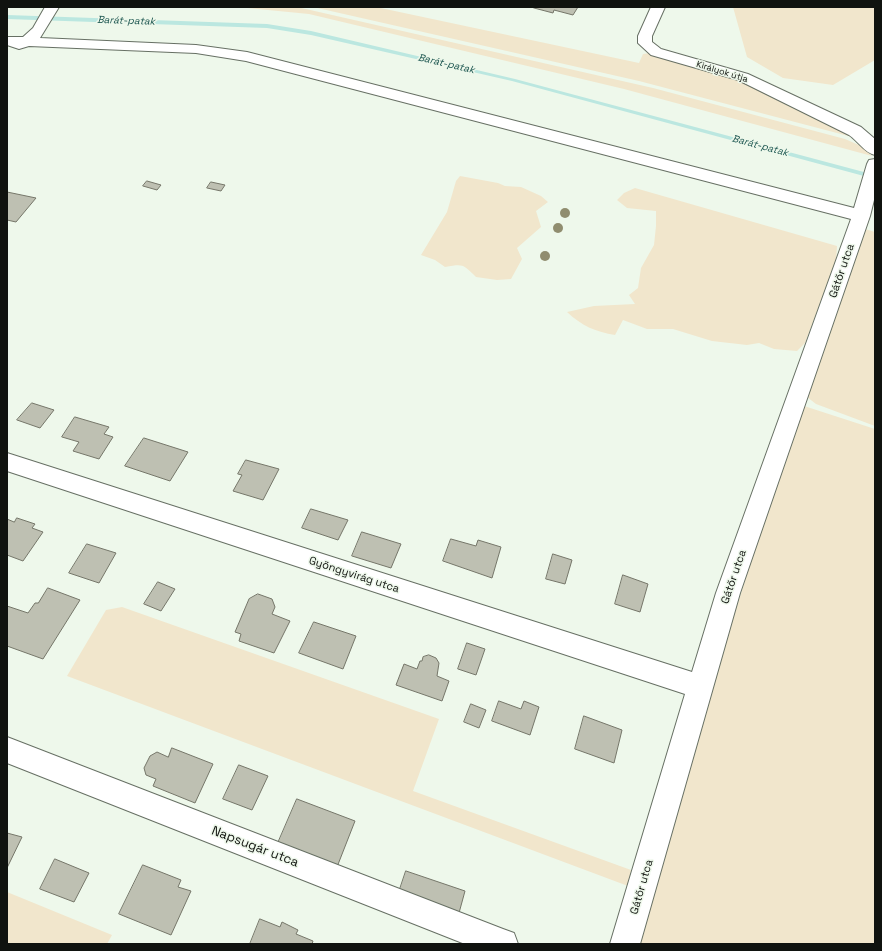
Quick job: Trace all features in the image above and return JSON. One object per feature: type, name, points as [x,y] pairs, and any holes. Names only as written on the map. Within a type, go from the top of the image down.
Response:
[{"type":"street","name":"Királyok útja","points":[[658,7],[645,36],[645,43],[656,52],[743,77],[855,131],[875,154]]},
{"type":"street","points":[[7,50],[29,42],[36,36],[48,14]]},
{"type":"street","points":[[7,41],[196,49],[247,57],[863,212]]},
{"type":"street","name":"Gátőr utca","points":[[625,944],[728,592],[863,212],[875,154]]},
{"type":"street","name":"Gyöngyvirág utca","points":[[7,462],[701,687]]},
{"type":"street","name":"Napsugár utca","points":[[7,750],[503,944]]},
{"type":"shaded area","points":[[237,7],[297,7],[653,88],[845,139],[861,146],[872,156],[624,89],[309,14]]},
{"type":"shaded area","points":[[313,7],[376,7],[639,63],[643,54],[650,53],[734,77],[856,138],[639,81]]},
{"type":"shaded area","points":[[733,7],[875,7],[875,60],[833,85],[783,78],[747,57]]},
{"type":"shaded area","points":[[460,176],[498,183],[505,186],[521,187],[541,196],[548,202],[536,211],[541,227],[517,248],[522,259],[511,279],[497,280],[476,277],[465,267],[456,265],[445,267],[435,260],[421,255],[447,212],[456,181]]},
{"type":"shaded area","points":[[635,188],[837,246],[836,261],[805,343],[797,351],[774,349],[759,343],[747,345],[712,341],[673,329],[647,329],[623,320],[615,335],[590,328],[567,312],[594,306],[635,304],[629,295],[638,288],[641,268],[654,245],[656,211],[627,208],[617,200],[624,193]]},
{"type":"shaded area","points":[[865,229],[875,232],[875,426],[816,404],[807,397],[856,246]]},
{"type":"shaded area","points":[[801,405],[875,429],[875,944],[634,944],[729,631]]},
{"type":"shaded area","points":[[122,607],[439,719],[413,791],[631,870],[628,886],[67,676],[106,610]]},
{"type":"shaded area","points":[[7,892],[112,935],[107,944],[7,944]]},
{"type":"building","points":[[578,7],[573,15],[554,10],[553,13],[534,8]]},
{"type":"building","points":[[147,181],[161,185],[157,190],[143,186]]},
{"type":"building","points":[[211,182],[225,185],[221,191],[207,188]]},
{"type":"building","points":[[7,192],[36,198],[16,222],[7,220]]},
{"type":"building","points":[[32,403],[54,410],[40,428],[17,420]]},
{"type":"building","points":[[75,417],[109,427],[104,434],[113,437],[99,459],[73,451],[79,442],[62,437]]},
{"type":"building","points":[[144,438],[188,452],[170,481],[125,466]]},
{"type":"building","points":[[246,460],[279,469],[263,500],[233,491],[242,475],[238,474]]},
{"type":"building","points":[[311,509],[348,520],[338,540],[302,528]]},
{"type":"building","points":[[17,518],[35,524],[32,528],[43,532],[23,561],[7,555],[7,519],[14,522]]},
{"type":"building","points":[[362,532],[401,544],[391,568],[352,556]]},
{"type":"building","points":[[451,539],[476,546],[478,540],[501,547],[492,578],[443,561]]},
{"type":"building","points":[[87,544],[116,553],[99,583],[69,573]]},
{"type":"building","points":[[553,554],[572,560],[565,584],[546,579]]},
{"type":"building","points":[[623,575],[648,584],[640,612],[615,604]]},
{"type":"building","points":[[158,582],[175,589],[161,611],[144,604]]},
{"type":"building","points":[[48,588],[80,600],[43,659],[7,646],[7,606],[28,613],[35,603],[38,603]]},
{"type":"building","points":[[258,594],[272,599],[275,607],[272,614],[290,621],[274,653],[239,641],[241,634],[235,632],[249,599]]},
{"type":"building","points":[[314,622],[356,636],[343,669],[299,653]]},
{"type":"building","points":[[467,643],[485,649],[476,675],[458,669]]},
{"type":"building","points":[[429,655],[436,658],[439,663],[437,676],[449,681],[442,701],[396,685],[404,664],[417,669],[423,657]]},
{"type":"building","points":[[499,701],[521,709],[524,701],[539,707],[530,735],[492,721]]},
{"type":"building","points":[[471,704],[486,710],[479,728],[464,722]]},
{"type":"building","points":[[584,716],[622,730],[614,763],[575,749]]},
{"type":"building","points":[[172,748],[213,764],[195,803],[153,786],[156,779],[146,775],[144,768],[150,756],[157,752],[168,757]]},
{"type":"building","points":[[239,765],[268,776],[252,810],[223,799]]},
{"type":"building","points":[[297,799],[355,821],[337,867],[278,843]]},
{"type":"building","points":[[7,833],[22,837],[7,868]]},
{"type":"building","points":[[55,859],[89,873],[74,902],[40,889]]},
{"type":"building","points":[[143,865],[181,880],[178,887],[191,891],[171,935],[119,914]]},
{"type":"building","points":[[406,871],[465,891],[459,913],[399,892]]},
{"type":"building","points":[[260,919],[280,927],[282,922],[298,930],[296,934],[313,941],[312,944],[250,944]]},
{"type":"waterway","name":"Barát-patak","points":[[7,17],[267,26],[311,33],[513,80],[875,177]]}]
